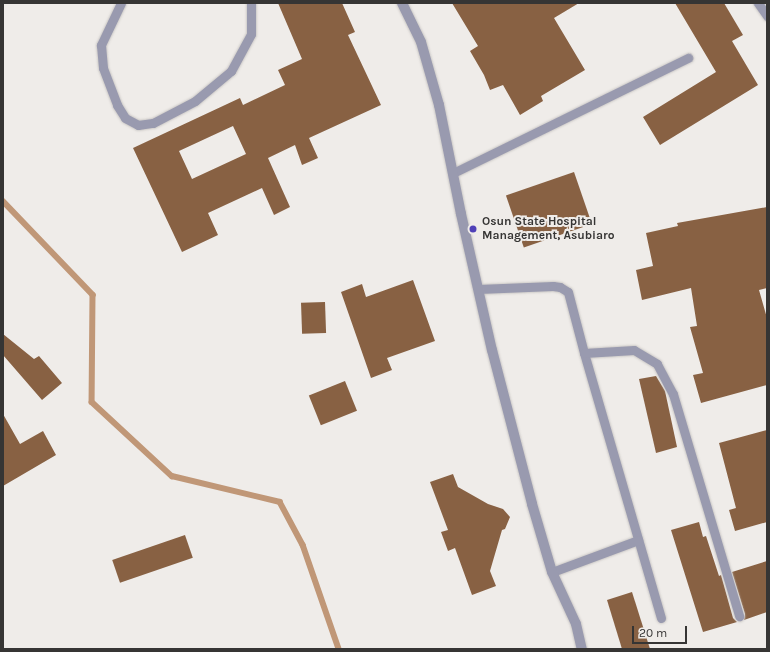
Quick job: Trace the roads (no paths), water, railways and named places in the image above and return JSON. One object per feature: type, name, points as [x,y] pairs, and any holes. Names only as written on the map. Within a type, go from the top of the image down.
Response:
[{"type":"street","points":[[402,3],[420,42],[439,105],[478,289],[502,388],[552,572],[576,624],[582,649]]},
{"type":"lane","points":[[121,3],[101,45],[102,68],[117,105],[125,118],[138,124],[153,123],[195,101],[231,71],[251,34],[251,3]]},
{"type":"lane","points":[[758,3],[767,16]]},
{"type":"lane","points":[[453,173],[688,58]]},
{"type":"lane","points":[[478,289],[560,287],[568,292],[584,353],[661,618]]},
{"type":"lane","points":[[584,353],[634,350],[656,364],[673,394],[739,616]]},
{"type":"lane","points":[[552,572],[638,540]]},
{"type":"waterway","points":[[3,201],[93,295],[92,402],[172,476],[280,502],[303,545],[339,649]]},
{"type":"place","name":"Osun State Hospital Management, Asubiaro","points":[[473,229]]}]
